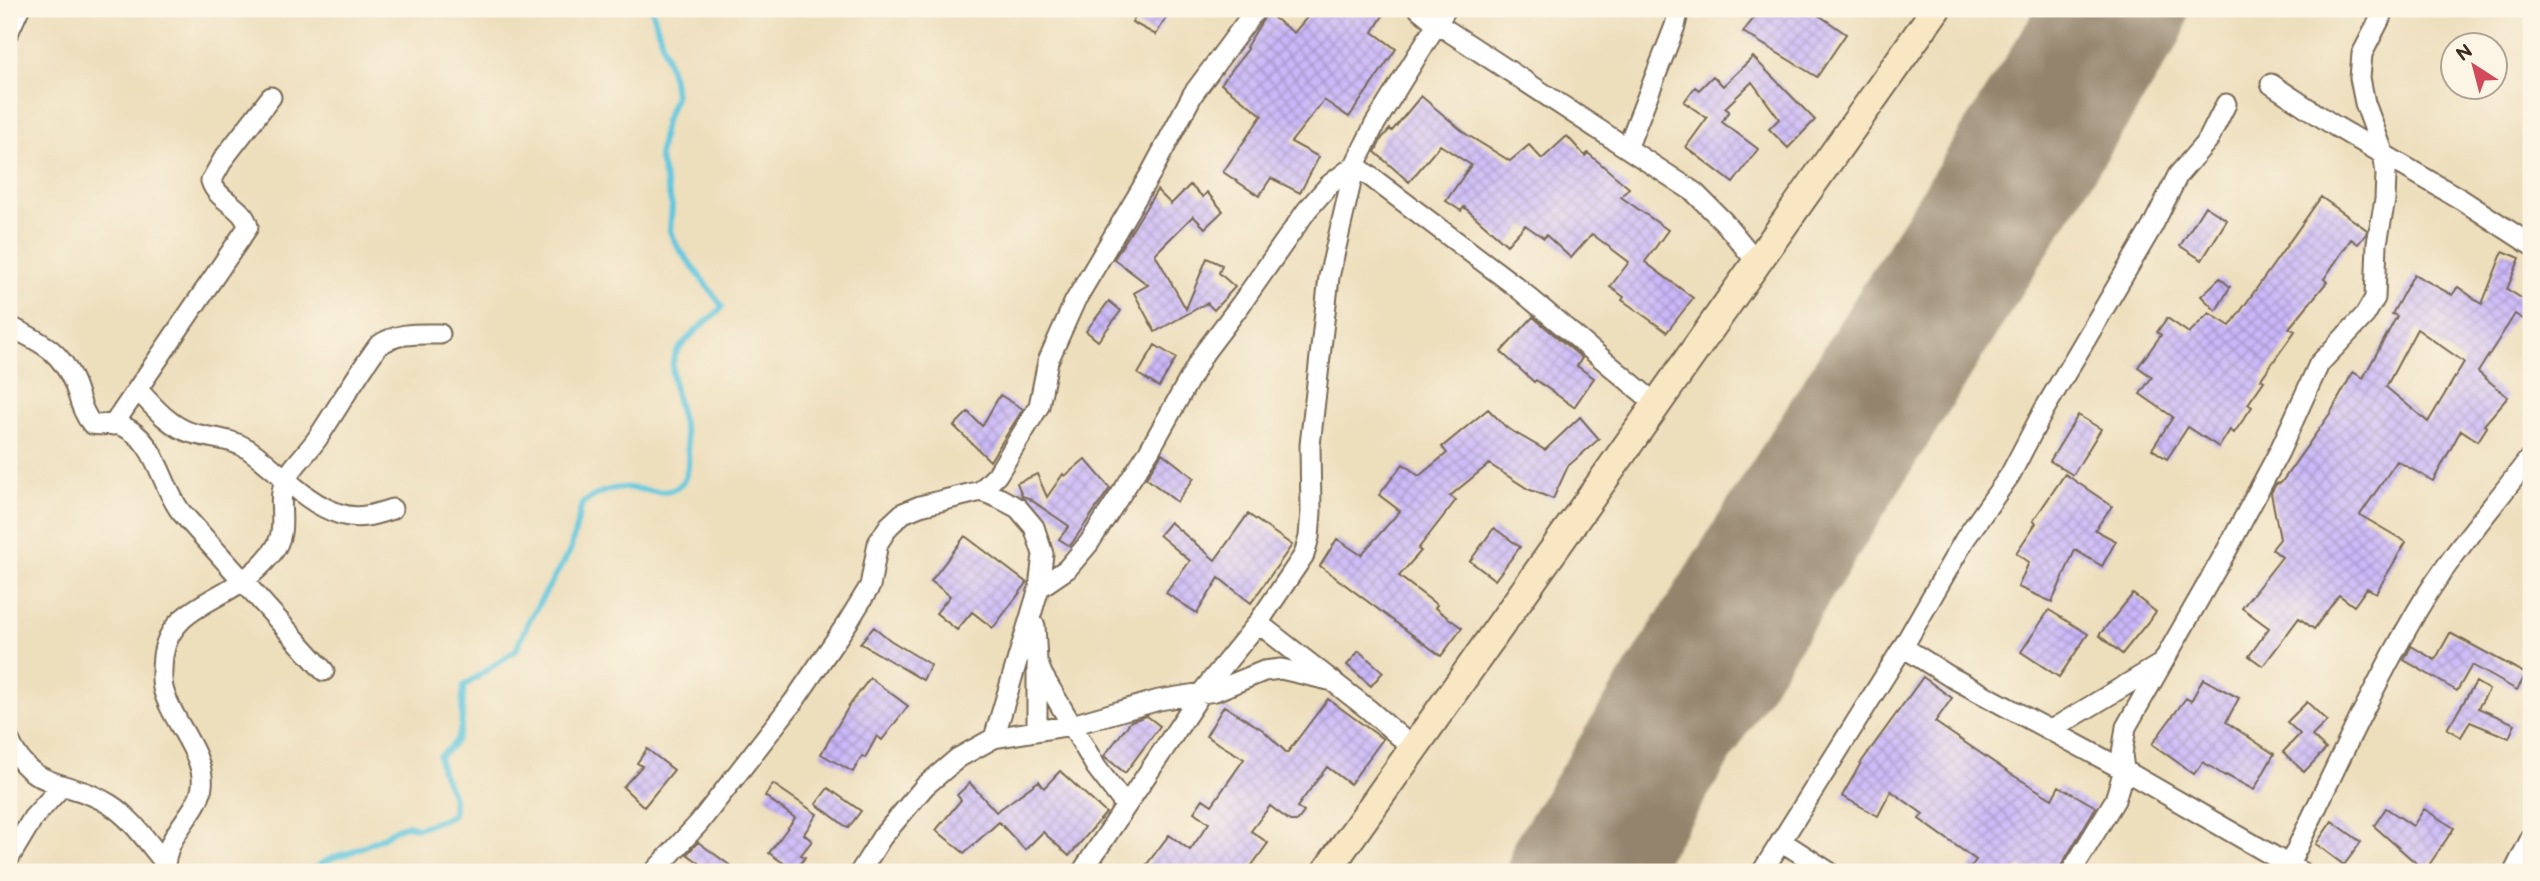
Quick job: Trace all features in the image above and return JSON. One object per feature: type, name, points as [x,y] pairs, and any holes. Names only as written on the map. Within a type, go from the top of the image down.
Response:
[{"type":"street","points":[[9,31],[19,9]]},
{"type":"street","points":[[654,872],[699,822],[763,741],[848,622],[870,586],[878,543],[888,526],[903,513],[920,506],[981,491],[1004,466],[1039,405],[1048,361],[1075,301],[1151,173],[1193,94],[1256,9]]},
{"type":"street","points":[[1419,9],[1441,16],[1694,191],[1756,261]]},
{"type":"street","points":[[1628,146],[1677,17],[1693,9]]},
{"type":"street","points":[[1325,872],[1936,9]]},
{"type":"street","points":[[2071,872],[2115,800],[2124,770],[2122,754],[2126,727],[2228,548],[2279,452],[2319,364],[2365,315],[2375,298],[2377,243],[2385,200],[2386,174],[2383,152],[2365,103],[2360,78],[2362,54],[2385,9]]},
{"type":"street","points":[[1082,872],[1202,692],[1258,623],[1304,555],[1309,537],[1310,445],[1329,277],[1354,164],[1375,124],[1441,16]]},
{"type":"street","points":[[2271,84],[2531,245]]},
{"type":"street","points":[[113,425],[248,227],[245,217],[220,196],[211,181],[224,158],[271,97]]},
{"type":"street","points":[[1762,872],[1903,647],[1965,539],[2010,475],[2178,175],[2208,140],[2226,104]]},
{"type":"street","points":[[1354,164],[1514,285],[1656,404]]},
{"type":"street","points":[[994,738],[1037,596],[1067,569],[1089,543],[1149,450],[1204,353],[1307,209],[1329,185],[1354,164]]},
{"type":"street","points":[[9,327],[46,344],[56,353],[74,384],[84,415],[92,424],[113,425],[129,430],[144,444],[155,459],[170,498],[324,671]]},
{"type":"street","points":[[165,868],[175,836],[202,786],[201,765],[169,706],[162,685],[163,653],[176,625],[202,603],[244,580],[263,564],[282,537],[282,492],[286,479],[314,443],[379,346],[402,334],[440,334]]},
{"type":"street","points":[[138,390],[173,423],[190,433],[234,441],[337,513],[352,517],[370,516],[392,509]]},
{"type":"street","points":[[1903,647],[2295,869],[2378,682],[2418,609],[2465,541],[2531,456]]},
{"type":"street","points":[[981,491],[1018,508],[1034,527],[1043,554],[1037,596],[1037,730]]},
{"type":"street","points":[[1258,623],[1413,748]]},
{"type":"street","points":[[1037,661],[1096,767],[1126,806]]},
{"type":"street","points":[[2051,730],[2160,664]]},
{"type":"street","points":[[860,872],[882,837],[925,786],[958,758],[994,738],[1072,725],[1111,712],[1226,688],[1264,671],[1281,669],[1333,681]]},
{"type":"street","points":[[9,740],[13,751],[28,770],[38,777],[87,791],[112,806],[138,830],[165,868]]},
{"type":"street","points":[[9,859],[33,818],[62,786]]},
{"type":"street","points":[[2514,872],[2531,838]]},
{"type":"street","points":[[1781,841],[1829,872]]},
{"type":"building","points":[[1139,9],[1171,9],[1156,35],[1132,22]]},
{"type":"building","points":[[1314,9],[1387,9],[1373,32],[1396,49],[1349,117],[1324,100],[1291,142],[1319,157],[1300,193],[1271,178],[1259,196],[1223,172],[1262,115],[1221,84],[1248,49],[1246,47],[1267,13],[1294,33]]},
{"type":"building","points":[[1761,9],[1810,9],[1846,34],[1817,77],[1743,32]]},
{"type":"building","points":[[1753,57],[1815,120],[1788,148],[1769,129],[1779,119],[1752,82],[1725,108],[1729,111],[1722,122],[1758,149],[1733,183],[1686,147],[1707,118],[1684,102],[1695,87],[1699,90],[1713,76],[1723,86]]},
{"type":"building","points":[[1421,96],[1466,134],[1510,161],[1529,145],[1542,159],[1567,136],[1585,156],[1588,153],[1629,188],[1621,197],[1668,230],[1645,262],[1693,298],[1667,332],[1622,300],[1624,297],[1610,287],[1629,262],[1592,234],[1571,258],[1546,235],[1544,238],[1525,225],[1507,245],[1464,207],[1461,211],[1446,201],[1471,165],[1440,145],[1409,182],[1375,152],[1382,138],[1390,129],[1392,131]]},
{"type":"building","points":[[1190,185],[1203,197],[1207,192],[1223,211],[1205,228],[1193,216],[1155,254],[1186,309],[1207,258],[1222,265],[1219,273],[1235,287],[1214,310],[1207,303],[1155,332],[1134,293],[1148,285],[1114,259],[1157,190],[1171,204]]},
{"type":"building","points":[[2321,197],[2367,230],[2366,234],[2358,244],[2351,239],[2324,279],[2327,282],[2289,328],[2295,331],[2261,379],[2264,381],[2248,404],[2252,407],[2234,433],[2230,430],[2219,447],[2188,427],[2167,459],[2152,449],[2173,417],[2140,394],[2152,377],[2138,367],[2161,335],[2157,332],[2167,318],[2189,333],[2209,313],[2230,326]]},
{"type":"building","points":[[2205,206],[2227,220],[2202,260],[2180,246]]},
{"type":"building","points":[[2503,251],[2520,258],[2507,289],[2531,304],[2531,324],[2515,314],[2478,372],[2508,397],[2484,425],[2487,427],[2478,441],[2461,430],[2433,481],[2397,461],[2360,515],[2406,542],[2376,593],[2367,588],[2354,606],[2339,595],[2314,629],[2299,618],[2263,666],[2249,656],[2269,628],[2242,608],[2282,557],[2272,549],[2280,539],[2271,493],[2276,484],[2281,483],[2331,412],[2353,372],[2363,378],[2397,316],[2392,314],[2414,274],[2452,295],[2458,287],[2482,304]],"holes":[[[2417,329],[2464,362],[2428,422],[2386,387]]]},
{"type":"building","points":[[2220,278],[2230,287],[2216,311],[2201,296]]},
{"type":"building","points":[[1109,301],[1121,311],[1098,341],[1086,331]]},
{"type":"building","points":[[1533,317],[1582,358],[1577,366],[1594,378],[1574,407],[1536,380],[1534,382],[1501,352]]},
{"type":"building","points":[[1155,345],[1176,358],[1159,387],[1138,374]]},
{"type":"building","points":[[1000,395],[1023,409],[990,461],[954,426],[968,412],[982,426]]},
{"type":"building","points":[[1488,409],[1507,428],[1545,450],[1580,417],[1599,439],[1568,466],[1553,499],[1528,489],[1489,464],[1450,496],[1456,500],[1418,549],[1421,551],[1399,576],[1462,628],[1441,656],[1320,566],[1337,539],[1361,555],[1400,511],[1379,495],[1403,464],[1419,476],[1447,453],[1442,447]]},
{"type":"building","points":[[2078,415],[2101,429],[2073,475],[2050,461]]},
{"type":"building","points":[[1162,453],[1194,478],[1177,502],[1146,478]]},
{"type":"building","points":[[1085,459],[1110,488],[1070,546],[1059,539],[1069,526],[1022,496],[1017,483],[1037,474],[1047,497],[1063,474],[1065,476]]},
{"type":"building","points":[[2065,474],[2112,506],[2095,530],[2116,541],[2102,566],[2075,550],[2052,602],[2018,587],[2029,562],[2016,553],[2036,523],[2033,521]]},
{"type":"building","points":[[1248,514],[1292,545],[1251,603],[1219,578],[1197,613],[1166,593],[1190,561],[1159,535],[1170,522],[1215,560]]},
{"type":"building","points":[[1494,528],[1520,547],[1495,580],[1470,561]]},
{"type":"building","points":[[965,536],[1027,583],[993,628],[972,612],[957,630],[936,613],[950,596],[931,581]]},
{"type":"building","points":[[2133,594],[2156,612],[2122,654],[2099,635]]},
{"type":"building","points":[[2049,610],[2088,634],[2059,677],[2021,652]]},
{"type":"building","points":[[874,627],[931,665],[923,680],[860,643]]},
{"type":"building","points":[[2450,633],[2526,674],[2517,690],[2472,665],[2457,691],[2404,660],[2411,646],[2435,660]]},
{"type":"building","points":[[1359,651],[1383,672],[1371,686],[1347,665]]},
{"type":"building","points":[[1923,677],[1952,698],[1935,722],[2052,799],[2059,786],[2096,807],[2059,872],[2029,872],[2020,866],[2015,872],[1967,872],[1976,860],[1919,819],[1923,814],[1891,791],[1878,816],[1842,796],[1862,761]]},
{"type":"building","points":[[870,678],[908,706],[882,740],[877,736],[865,758],[862,756],[853,772],[821,754],[849,706]]},
{"type":"building","points":[[2203,679],[2239,698],[2226,722],[2274,754],[2254,790],[2203,762],[2194,774],[2152,744],[2186,698],[2191,701]]},
{"type":"building","points":[[2476,682],[2489,690],[2478,708],[2515,724],[2509,738],[2470,722],[2461,737],[2447,729]]},
{"type":"building","points":[[1328,699],[1383,739],[1350,784],[1327,767],[1297,807],[1304,812],[1297,821],[1290,821],[1270,806],[1251,831],[1268,843],[1247,872],[1141,872],[1169,835],[1190,850],[1209,823],[1194,812],[1203,799],[1212,805],[1244,759],[1206,736],[1224,706],[1263,730],[1287,753]]},
{"type":"building","points":[[2307,702],[2327,721],[2312,736],[2326,749],[2304,772],[2283,752],[2300,734],[2287,722]]},
{"type":"building","points":[[1147,716],[1160,726],[1125,773],[1104,756],[1131,721]]},
{"type":"building","points":[[647,749],[674,770],[644,807],[623,787],[642,766],[637,763]]},
{"type":"building","points":[[1060,771],[1106,813],[1069,856],[1043,832],[1025,850],[999,822],[964,853],[936,830],[961,800],[957,795],[970,783],[996,812],[1039,781],[1044,788]]},
{"type":"building","points":[[773,784],[817,814],[804,834],[812,841],[801,855],[805,857],[795,871],[769,853],[795,818],[765,796]]},
{"type":"building","points":[[828,788],[861,811],[848,828],[816,804]]},
{"type":"building","points":[[2386,808],[2413,826],[2424,809],[2454,828],[2425,871],[2374,826]]},
{"type":"building","points":[[2332,821],[2361,842],[2344,865],[2316,844]]},
{"type":"building","points":[[698,842],[739,872],[712,872],[687,854]]},
{"type":"waterway","points":[[311,872],[322,863],[349,853],[392,831],[407,825],[418,828],[453,814],[453,798],[442,772],[439,756],[449,749],[459,734],[464,686],[516,650],[528,622],[570,551],[582,504],[600,493],[615,489],[665,492],[678,487],[686,475],[687,441],[672,366],[680,347],[722,306],[677,246],[670,231],[672,206],[659,156],[665,121],[675,97],[673,79],[652,9]]},
{"type":"runway","points":[[1578,872],[2118,9]]}]
